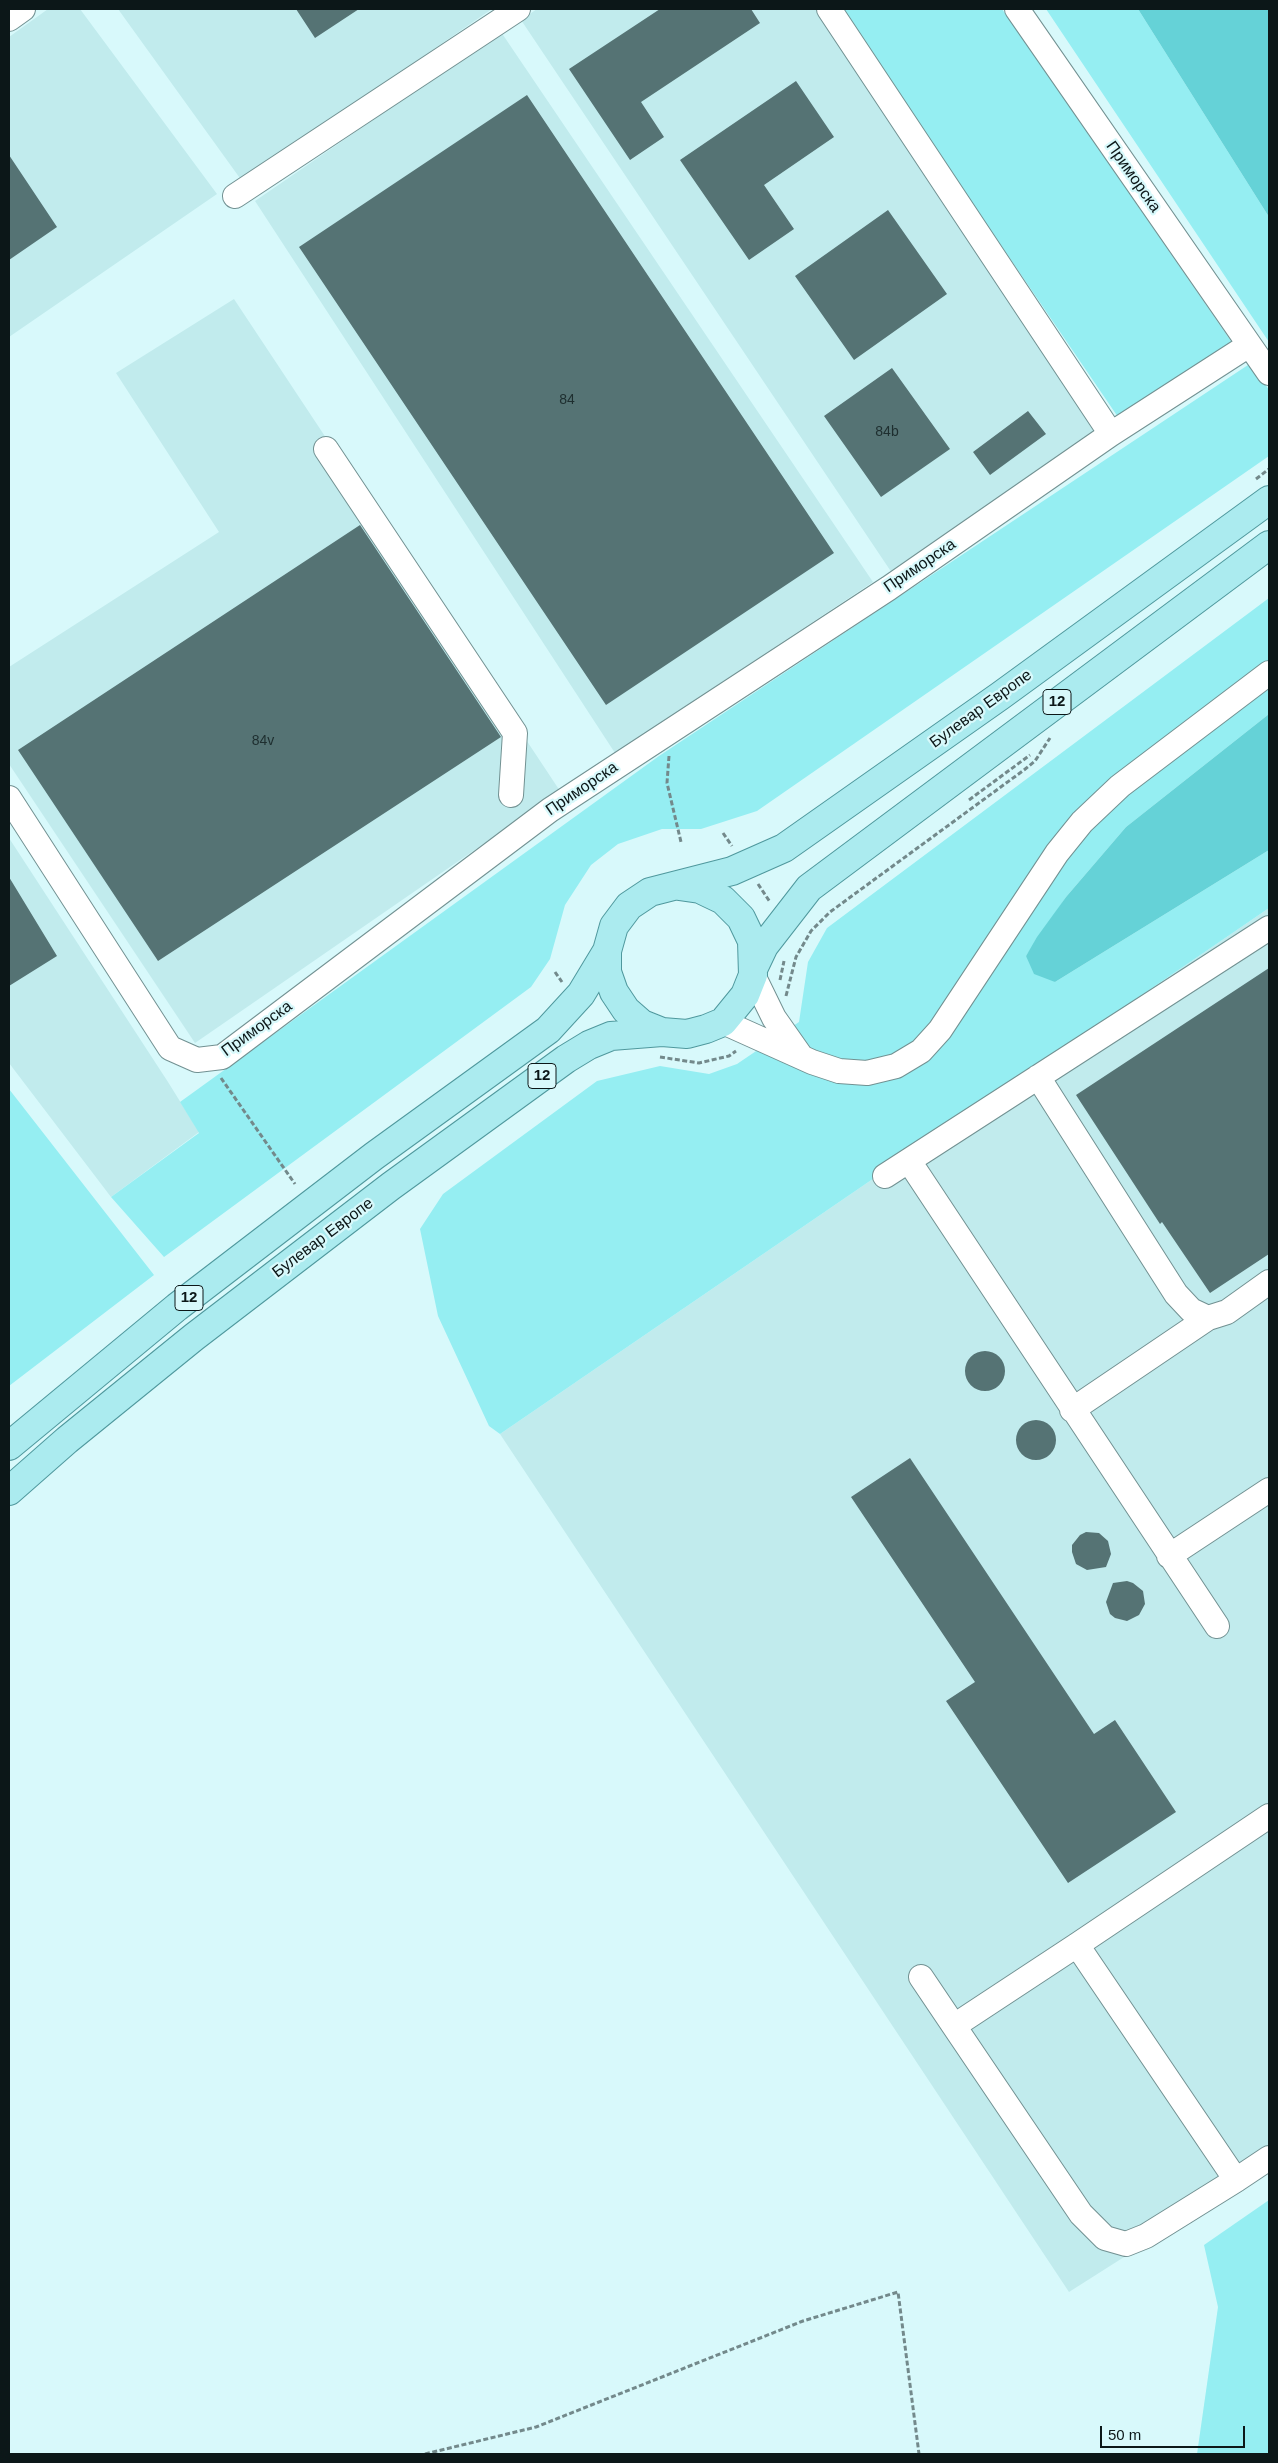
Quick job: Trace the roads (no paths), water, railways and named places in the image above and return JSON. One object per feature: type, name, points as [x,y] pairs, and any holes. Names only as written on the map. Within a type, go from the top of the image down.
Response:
[{"type":"main road","name":"Булевар Европе","points":[[9,1446],[177,1307],[374,1156],[548,1030],[581,994],[607,950],[614,926],[629,906],[650,892],[732,871],[784,848],[1000,696],[1269,500]]},
{"type":"main road","name":"Булевар Европе","points":[[9,1491],[67,1440],[194,1337],[391,1186],[566,1060],[589,1045],[611,1036],[662,1032],[687,1034],[723,1022],[745,995],[764,946],[809,888],[1269,545]]},
{"type":"main road","name":"Булевар Европе","points":[[675,886],[700,889],[723,900],[741,918],[752,941],[753,971]]},
{"type":"main road","name":"Булевар Европе","points":[[607,950],[607,972],[614,992],[626,1010],[637,1019],[662,1032]]},
{"type":"street","points":[[9,19],[22,9]]},
{"type":"street","points":[[235,196],[518,9]]},
{"type":"street","points":[[829,9],[1111,434]]},
{"type":"street","name":"Приморска","points":[[1017,9],[1269,373]]},
{"type":"street","name":"Приморска","points":[[9,798],[170,1048],[197,1060],[222,1057],[531,824],[889,588],[1111,434],[1249,345]]},
{"type":"street","points":[[326,449],[515,733],[511,795]]},
{"type":"street","points":[[723,1022],[812,1062],[839,1071],[867,1073],[896,1066],[921,1051],[940,1030],[1057,854],[1082,822],[1120,786],[1269,672]]},
{"type":"street","points":[[886,1176],[1269,928]]},
{"type":"street","points":[[753,971],[774,1018],[800,1055]]},
{"type":"street","points":[[1038,1077],[1176,1294],[1191,1310],[1208,1318]]},
{"type":"street","points":[[909,1161],[1216,1626]]},
{"type":"street","points":[[1072,1410],[1208,1318],[1227,1312],[1269,1282]]},
{"type":"street","points":[[1169,1556],[1269,1490]]},
{"type":"street","points":[[954,2026],[1269,1816]]},
{"type":"street","points":[[1076,1945],[1236,2180]]},
{"type":"street","points":[[921,1977],[1081,2214],[1105,2238],[1126,2244],[1146,2236],[1269,2158]]}]
